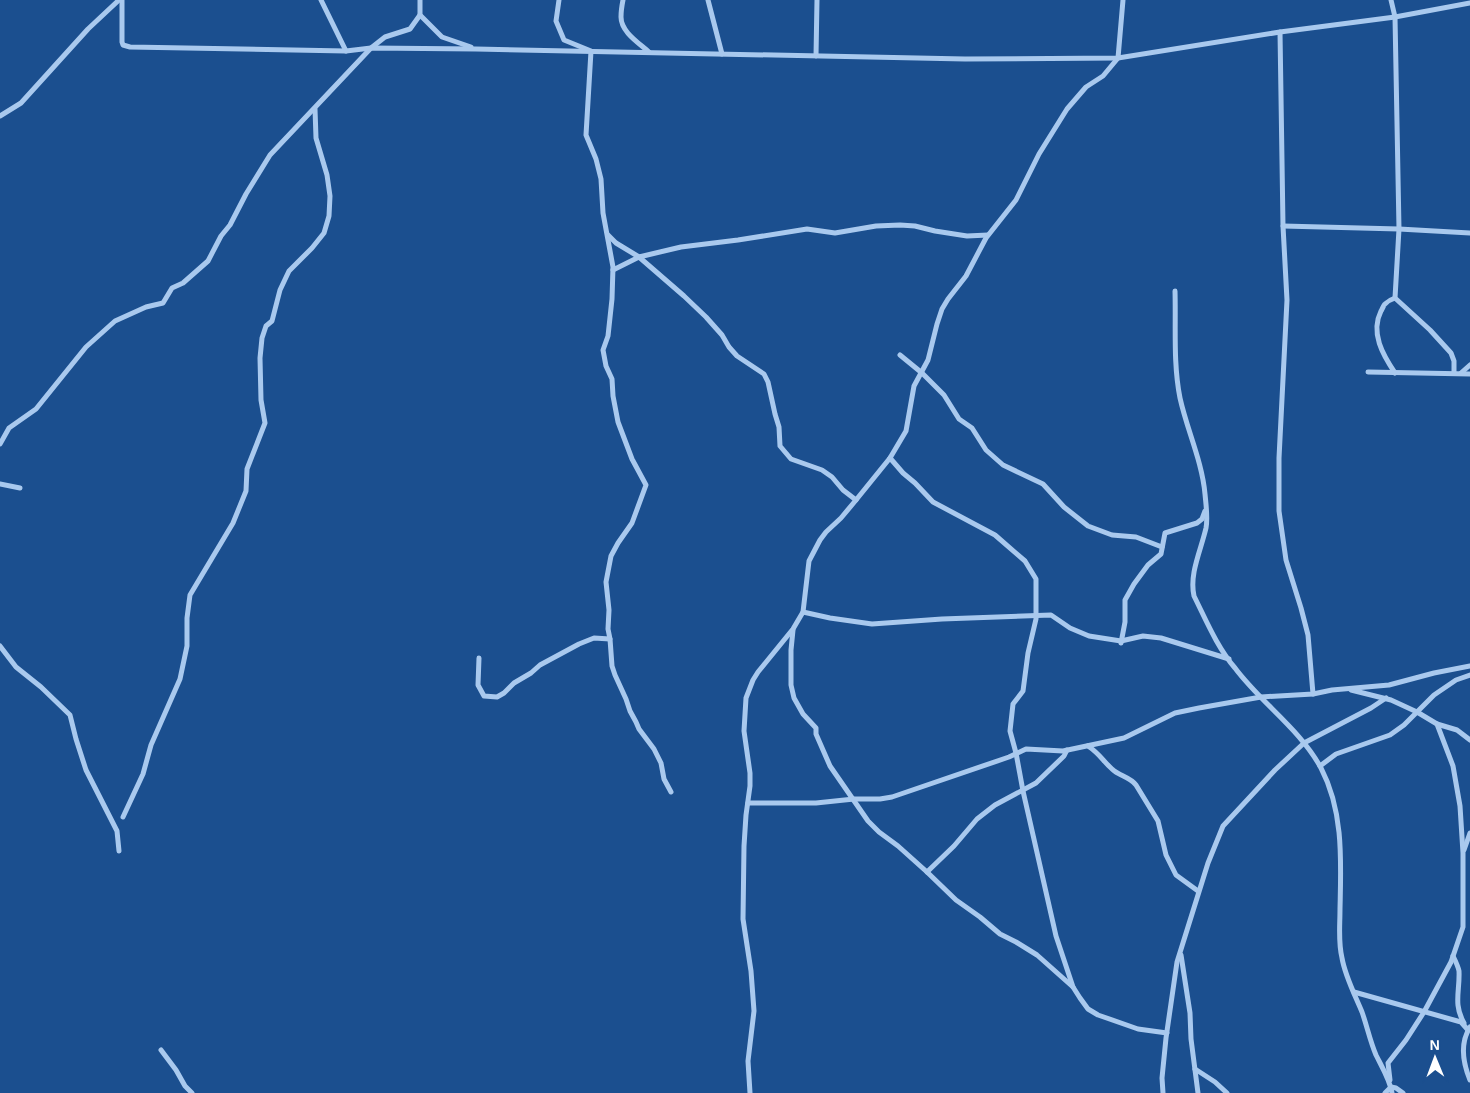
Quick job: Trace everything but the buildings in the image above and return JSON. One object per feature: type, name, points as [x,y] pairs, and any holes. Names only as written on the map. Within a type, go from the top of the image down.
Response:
[{"type":"street","points":[[121,0],[122,42],[123,46],[130,47],[346,51],[371,48],[476,49],[964,59],[1118,58],[1470,4]]},
{"type":"street","points":[[0,116],[21,103],[88,29],[121,0]]},
{"type":"street","points":[[321,0],[346,51]]},
{"type":"street","points":[[0,444],[9,428],[36,409],[86,346],[115,321],[146,307],[163,303],[172,288],[183,283],[208,262],[221,236],[230,225],[270,155],[371,48],[385,37],[410,29],[420,15],[420,0]]},
{"type":"street","points":[[558,0],[556,21],[564,40],[591,52]]},
{"type":"street","points":[[623,0],[621,18],[623,26],[649,52]]},
{"type":"street","points":[[708,0],[722,54]]},
{"type":"street","points":[[816,56],[817,0]]},
{"type":"street","points":[[750,1093],[748,1061],[754,1010],[744,919],[744,846],[750,773],[744,731],[746,698],[758,672],[794,629],[804,612],[809,561],[812,554],[826,532],[841,518],[890,458],[906,431],[913,391],[928,360],[942,309],[968,272],[988,235],[1016,200],[1039,154],[1067,109],[1086,87],[1103,76],[1118,58],[1123,0]]},
{"type":"street","points":[[1391,0],[1395,17],[1398,229],[1395,298]]},
{"type":"street","points":[[420,15],[442,37],[476,49]]},
{"type":"street","points":[[1280,32],[1283,226],[1288,300],[1279,458],[1279,511],[1286,560],[1308,635],[1313,694]]},
{"type":"street","points":[[591,52],[586,135],[598,165],[603,213],[613,270],[608,336],[603,352],[606,366],[612,379],[618,422],[632,459],[646,485],[634,518],[618,543],[608,569],[606,582],[612,666],[630,711],[639,729],[654,749],[661,763],[664,779],[672,792]]},
{"type":"street","points":[[123,817],[143,774],[151,746],[180,679],[187,646],[187,618],[190,595],[233,523],[246,491],[247,469],[265,423],[261,400],[260,358],[262,338],[266,326],[272,321],[280,290],[289,271],[324,233],[329,216],[330,196],[327,175],[316,138],[314,109]]},
{"type":"street","points":[[613,270],[639,257],[681,247],[807,229],[835,233],[876,226],[900,225],[967,236],[988,235]]},
{"type":"street","points":[[1283,226],[1470,233]]},
{"type":"street","points":[[608,235],[616,243],[639,257],[706,316],[737,356],[764,374],[768,382],[780,428],[780,446],[791,459],[822,470],[856,500]]},
{"type":"street","points":[[1175,291],[1178,384],[1203,480],[1206,508],[1206,526],[1194,573],[1194,596],[1214,637],[1229,660],[1304,743],[1320,766],[1332,793],[1337,816],[1341,868],[1340,944],[1342,960],[1391,1088]]},
{"type":"street","points":[[1395,298],[1385,304],[1377,318],[1378,341],[1384,357],[1395,373]]},
{"type":"street","points":[[1395,298],[1430,330],[1451,353],[1457,373]]},
{"type":"street","points":[[900,355],[944,395],[959,419],[972,428],[986,450],[1004,465],[1043,484],[1064,507],[1088,526],[1112,535],[1136,537],[1162,547]]},
{"type":"street","points":[[1457,373],[1470,365]]},
{"type":"street","points":[[1368,372],[1470,374]]},
{"type":"street","points":[[890,458],[933,502],[996,535],[1025,561],[1036,579],[1036,616],[1028,653],[1023,691],[1013,704],[1010,728],[1056,936],[1073,987],[1088,1009],[1098,1015],[1138,1029],[1167,1033]]},
{"type":"street","points":[[0,484],[20,488]]},
{"type":"street","points":[[1121,642],[1125,622],[1125,600],[1148,565],[1161,554],[1165,533],[1198,523],[1202,519],[1206,508]]},
{"type":"street","points":[[804,612],[872,624],[1051,615],[1070,628],[1089,636],[1121,642],[1144,636],[1161,638],[1229,660]]},
{"type":"street","points":[[479,658],[478,685],[484,696],[497,697],[540,665],[579,644],[600,637],[608,629]]},
{"type":"street","points":[[794,629],[791,685],[794,698],[803,714],[816,728],[816,734],[830,766],[868,820],[956,900],[1000,934],[1037,955],[1073,987]]},
{"type":"street","points":[[600,637],[610,639]]},
{"type":"street","points":[[0,646],[16,667],[41,687],[70,716],[86,770],[117,831],[120,851]]},
{"type":"street","points":[[748,803],[800,803],[892,797],[1009,757],[1026,749],[1067,750],[1129,737],[1175,713],[1262,698],[1396,684],[1434,673],[1470,666]]},
{"type":"street","points":[[1320,766],[1336,754],[1390,735],[1404,725],[1440,690],[1456,680],[1470,675]]},
{"type":"street","points":[[1345,689],[1386,698],[1417,712],[1437,724],[1457,730],[1470,740]]},
{"type":"street","points":[[1163,1093],[1162,1078],[1177,962],[1198,891],[1223,826],[1275,770],[1304,743],[1371,708],[1386,698]]},
{"type":"street","points":[[1391,1088],[1388,1063],[1424,1012],[1453,956],[1463,927],[1464,853],[1460,806],[1453,766],[1437,724]]},
{"type":"street","points":[[1088,746],[1098,753],[1111,769],[1133,781],[1158,821],[1166,855],[1176,875],[1198,891]]},
{"type":"street","points":[[927,872],[954,846],[977,819],[995,805],[1023,791],[1042,778],[1064,756],[1067,750]]},
{"type":"street","points":[[1464,853],[1470,833]]},
{"type":"street","points":[[1463,927],[1470,920]]},
{"type":"street","points":[[1180,951],[1190,1013],[1194,1069],[1198,1093]]},
{"type":"street","points":[[1453,956],[1459,969],[1457,990],[1458,1013],[1469,1028],[1463,1056],[1464,1065],[1470,1079]]},
{"type":"street","points":[[1354,992],[1461,1022],[1469,1028]]},
{"type":"street","points":[[161,1050],[185,1086],[192,1093]]},
{"type":"street","points":[[1194,1069],[1214,1082],[1226,1093]]},
{"type":"street","points":[[1385,1093],[1391,1088],[1396,1088],[1403,1093]]}]
